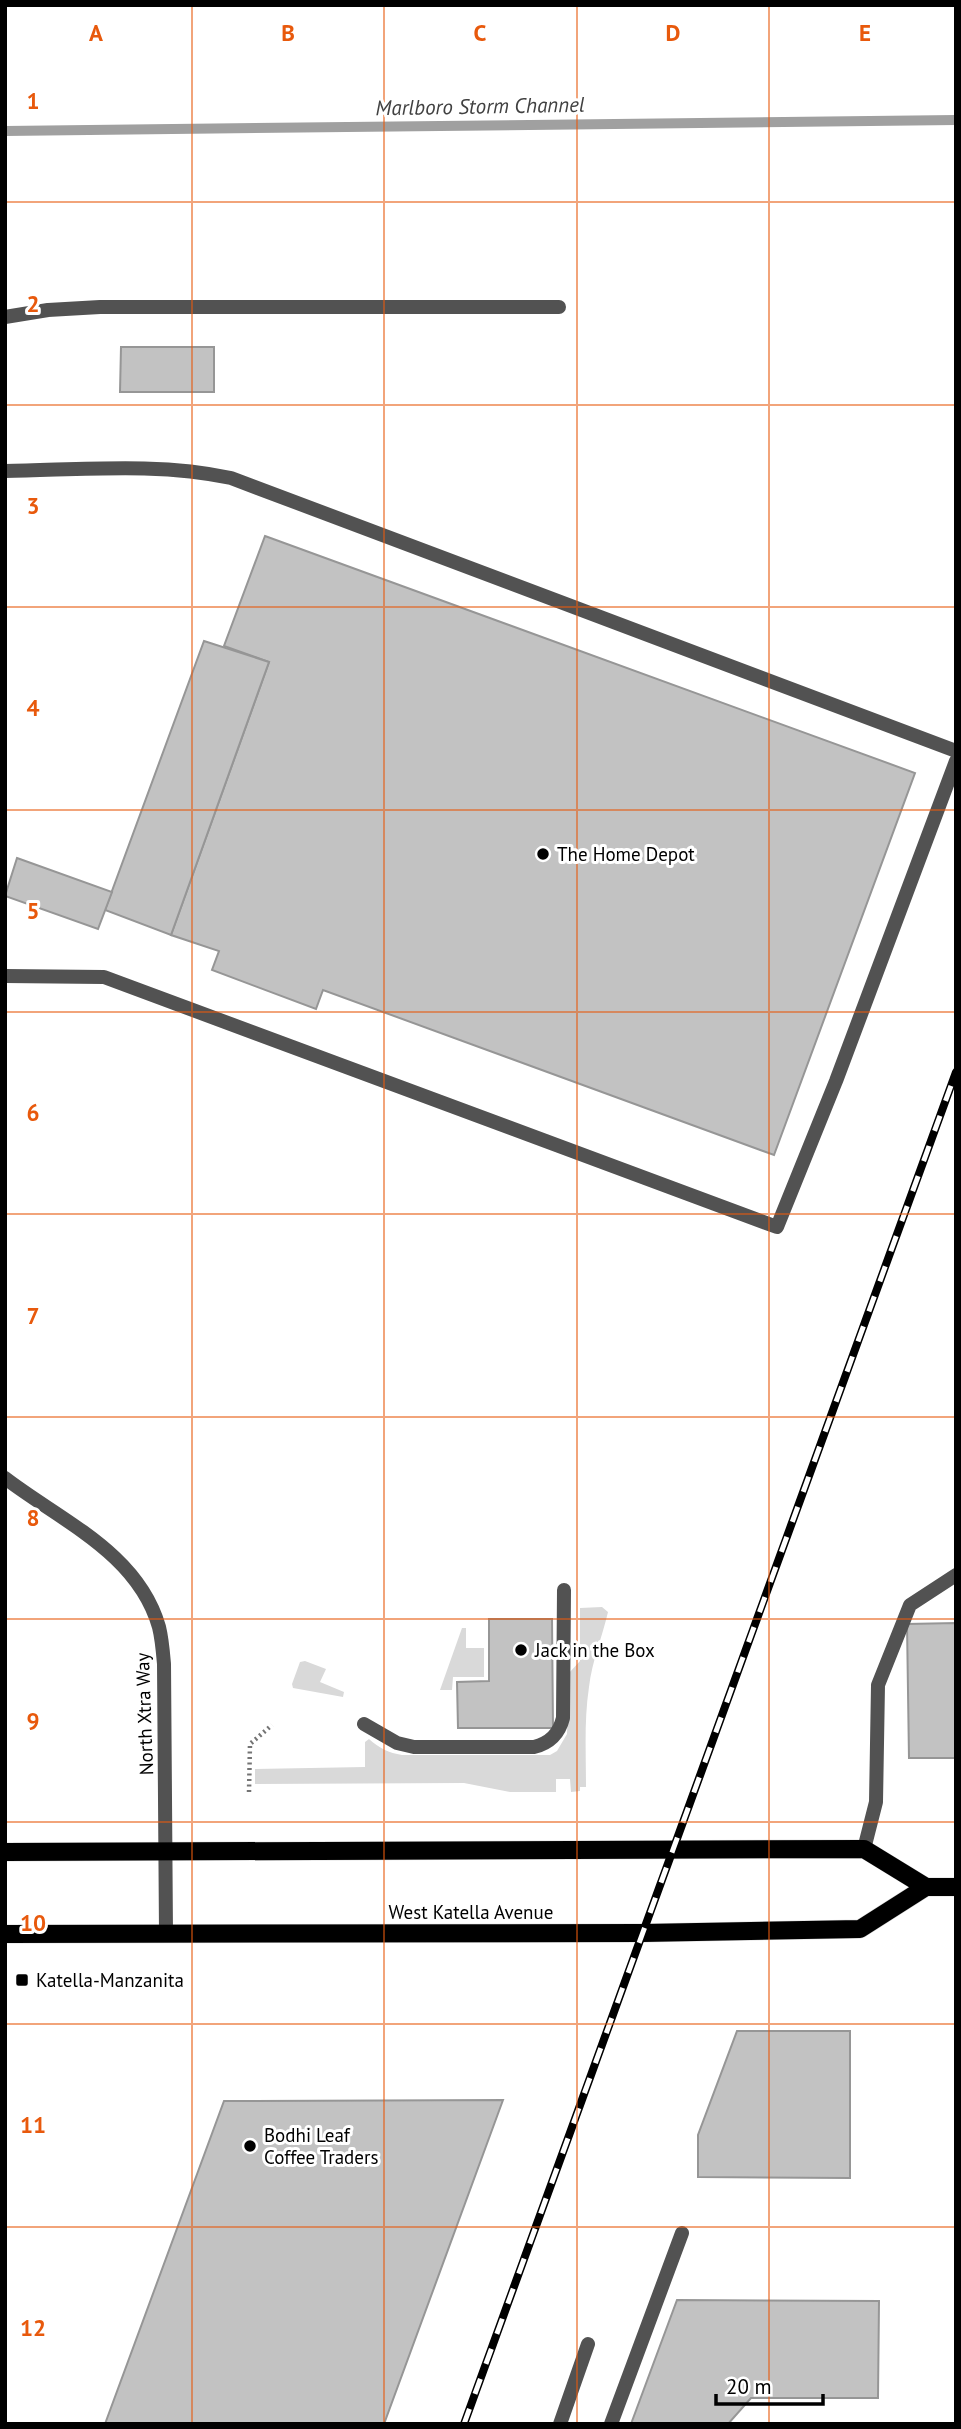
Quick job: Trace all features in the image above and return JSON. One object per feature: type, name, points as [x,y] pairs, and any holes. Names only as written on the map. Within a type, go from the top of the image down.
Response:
[{"type":"main road","points":[[5,1852],[864,1849],[926,1887],[956,1887]]},
{"type":"main road","name":"West Katella Avenue","points":[[5,1934],[643,1933],[860,1929],[926,1887]]},
{"type":"street","points":[[5,317],[48,310],[100,307],[559,307]]},
{"type":"street","points":[[5,471],[164,469],[198,471],[231,478],[956,751]]},
{"type":"street","points":[[5,976],[104,977],[778,1227],[956,761]]},
{"type":"street","name":"North Xtra Way","points":[[5,1478],[88,1535],[118,1562],[139,1585],[159,1626],[164,1664],[166,1933]]},
{"type":"street","points":[[864,1849],[876,1802],[878,1685],[910,1605],[956,1575]]},
{"type":"street","points":[[364,1724],[390,1740],[414,1747],[543,1745],[560,1730],[563,1718],[564,1590]]},
{"type":"street","points":[[611,2424],[682,2233]]},
{"type":"street","points":[[560,2424],[588,2344]]},
{"type":"path","points":[[249,1792],[250,1744],[272,1725]]},
{"type":"shaded area","points":[[602,1607],[608,1612],[590,1677],[586,1724],[586,1787],[580,1787],[580,1791],[571,1792],[570,1779],[556,1779],[556,1792],[510,1792],[464,1783],[255,1784],[255,1769],[365,1767],[365,1742],[369,1739],[384,1750],[402,1755],[550,1755],[557,1751],[567,1734],[569,1673],[580,1661],[580,1608]]},
{"type":"shaded area","points":[[462,1628],[466,1628],[466,1648],[484,1648],[484,1677],[453,1677],[452,1690],[440,1690]]},
{"type":"shaded area","points":[[305,1661],[326,1669],[320,1682],[344,1692],[343,1697],[293,1688],[300,1662]]},
{"type":"building","points":[[121,347],[214,347],[214,392],[120,392]]},
{"type":"building","name":"The Home Depot","points":[[265,536],[915,773],[774,1155],[323,990],[316,1009],[212,970],[219,951],[171,935],[269,662],[224,646]]},
{"type":"building","points":[[204,641],[269,662],[171,935],[105,910]]},
{"type":"building","points":[[17,858],[112,892],[98,929],[5,896]]},
{"type":"building","name":"Jack in the Box","points":[[489,1619],[552,1619],[553,1728],[458,1728],[457,1682],[489,1681]]},
{"type":"building","points":[[956,1623],[956,1758],[909,1758],[907,1624]]},
{"type":"building","points":[[737,2031],[850,2031],[850,2178],[698,2177],[698,2135]]},
{"type":"building","points":[[503,2100],[384,2424],[105,2424],[224,2101]]},
{"type":"building","points":[[677,2300],[879,2301],[878,2398],[751,2398],[728,2424],[631,2424]]},
{"type":"waterway","name":"Marlboro Storm Channel","points":[[5,131],[956,120]]},
{"type":"railway","points":[[464,2424],[956,1072]]},
{"type":"place","name":"The Home Depot","points":[[543,854]]},
{"type":"place","name":"Jack in the Box","points":[[521,1650]]},
{"type":"place","name":"Katella-Manzanita","points":[[22,1980]]},
{"type":"place","name":"Bodhi Leaf Coffee Traders","points":[[250,2146]]}]
